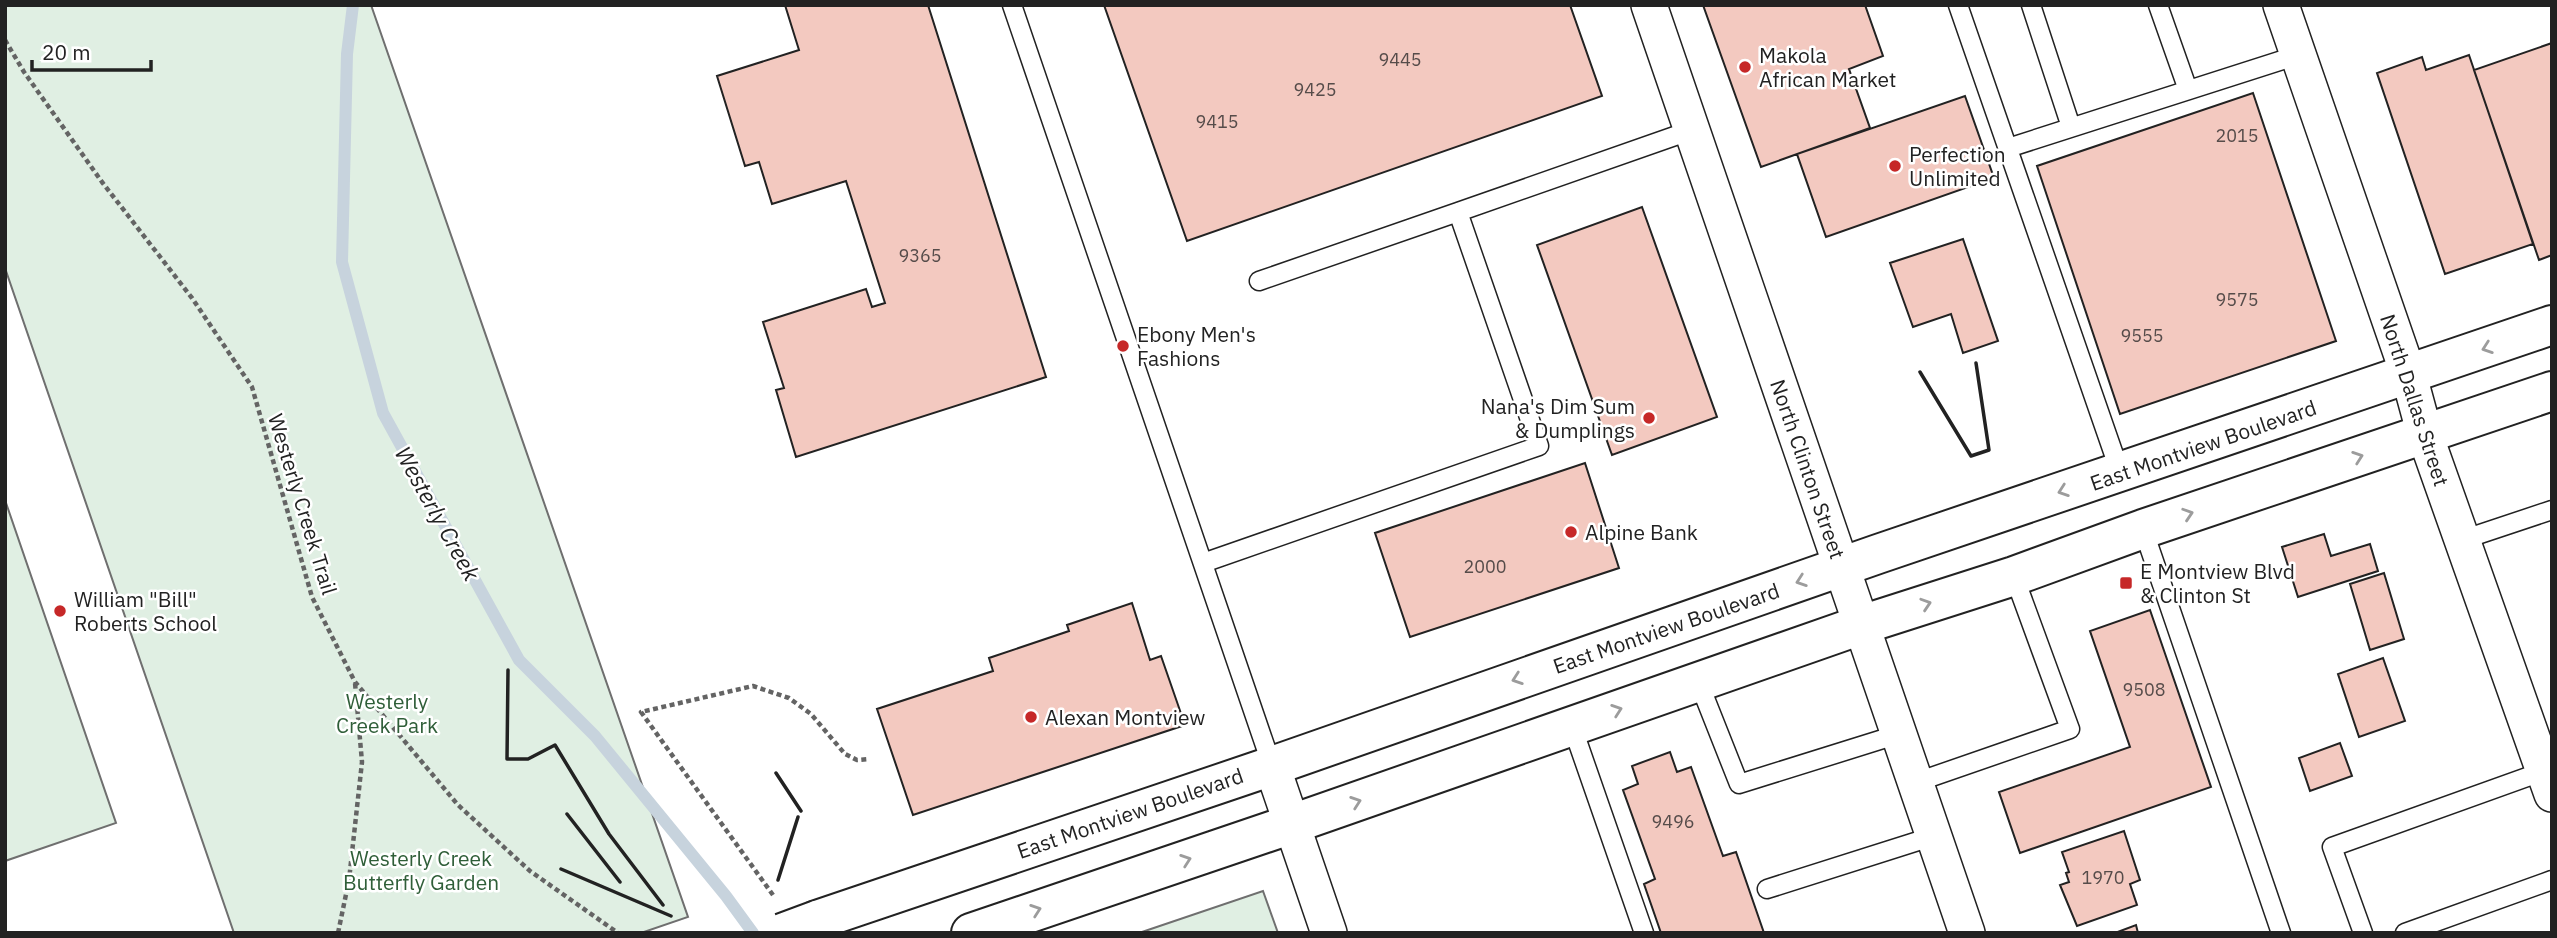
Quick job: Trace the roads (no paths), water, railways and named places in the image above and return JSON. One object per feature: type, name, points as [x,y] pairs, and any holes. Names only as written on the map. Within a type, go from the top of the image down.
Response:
[{"type":"main road","name":"East Montview Boulevard","points":[[780,917],[817,920],[2552,325]]},
{"type":"main road","points":[[971,933],[1861,625],[2014,576],[2143,529],[2552,391]]},
{"type":"street","name":"North Clinton Street","points":[[1649,5],[1967,933]]},
{"type":"street","name":"North Dallas Street","points":[[2281,5],[2409,376],[2425,435],[2548,783]]},
{"type":"street","points":[[1272,766],[1329,933]]},
{"type":"lane","points":[[1012,5],[1272,766]]},
{"type":"lane","points":[[1958,5],[2120,472]]},
{"type":"lane","points":[[2031,5],[2071,127]]},
{"type":"lane","points":[[2158,5],[2188,90]]},
{"type":"lane","points":[[2008,148],[2298,55]]},
{"type":"lane","points":[[1259,281],[1692,130]]},
{"type":"lane","points":[[1203,563],[1539,446],[1458,212]]},
{"type":"lane","points":[[2462,540],[2552,510]]},
{"type":"lane","points":[[2143,529],[2281,933]]},
{"type":"lane","points":[[1914,783],[2070,729],[2014,576]]},
{"type":"lane","points":[[1699,683],[1739,784],[1899,734]]},
{"type":"lane","points":[[1572,726],[1644,933]]},
{"type":"lane","points":[[2363,933],[2332,847],[2548,783]]},
{"type":"lane","points":[[1767,889],[1934,836]]},
{"type":"lane","points":[[2404,933],[2552,880]]},
{"type":"waterway","name":"Westerly Creek","points":[[353,5],[347,54],[342,262],[383,413],[519,660],[595,736],[753,933]]},
{"type":"place","name":"Makola African Market","points":[[1745,67]]},
{"type":"place","name":"Perfection Unlimited","points":[[1895,166]]},
{"type":"place","name":"Ebony Men's Fashions","points":[[1123,346]]},
{"type":"place","name":"Nana's Dim Sum & Dumplings","points":[[1649,418]]},
{"type":"place","name":"Alpine Bank","points":[[1571,532]]},
{"type":"place","name":"E Montview Blvd & Clinton St","points":[[2126,583]]},
{"type":"place","name":"William \"Bill\" Roberts School","points":[[60,611]]},
{"type":"place","name":"Alexan Montview","points":[[1031,717]]},
{"type":"park label","name":"Westerly Creek Park","points":[[387,713]]},
{"type":"park label","name":"Westerly Creek Butterfly Garden","points":[[421,870]]}]
